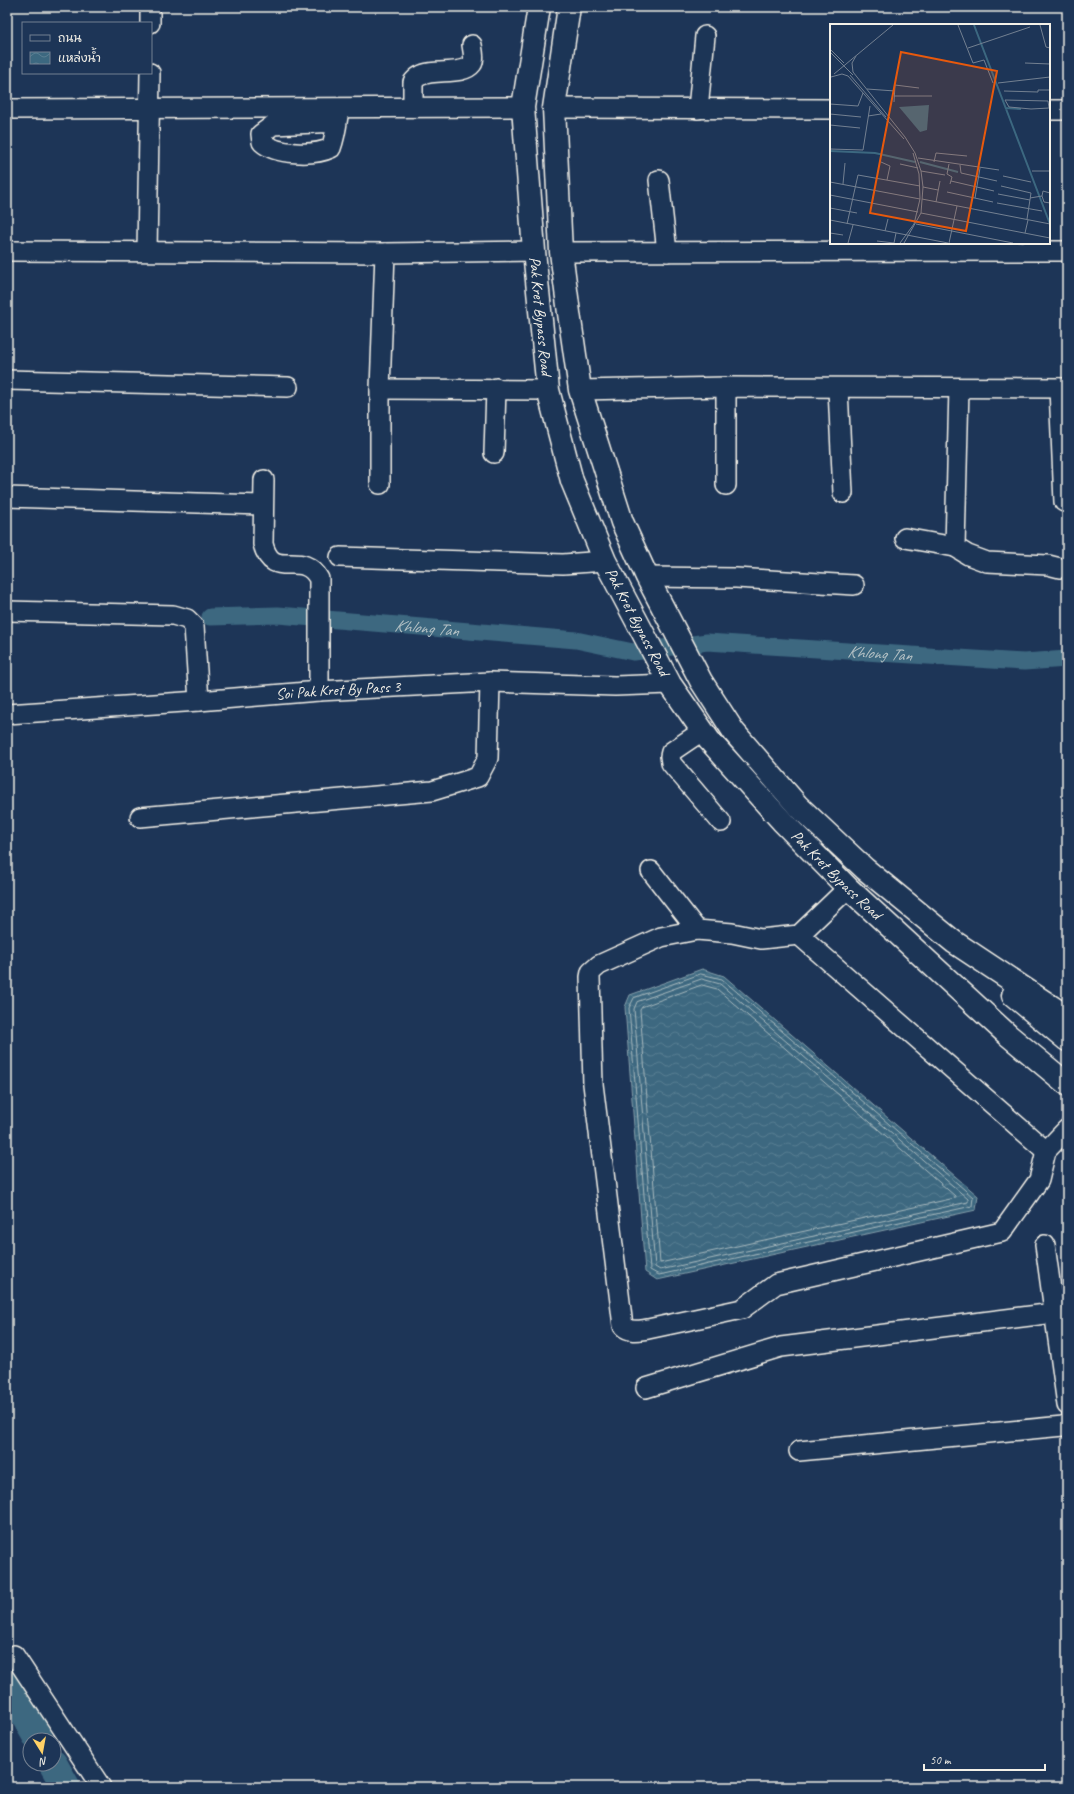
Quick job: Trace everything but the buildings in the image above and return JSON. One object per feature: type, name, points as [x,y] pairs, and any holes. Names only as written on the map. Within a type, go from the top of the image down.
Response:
[{"type":"main road","name":"Pak Kret Bypass Road","points":[[539,7],[523,107],[534,251],[548,390],[572,481],[605,561],[670,684],[702,731],[782,821],[848,888],[1008,1035],[1067,1084]]},
{"type":"main road","name":"Pak Kret Bypass Road","points":[[569,7],[554,108],[561,252],[580,390],[622,522],[647,577],[701,681],[734,732],[797,805],[865,869],[954,942],[1067,1016]]},
{"type":"main road","points":[[954,942],[1067,1040]]},
{"type":"main road","points":[[944,976],[1032,1037],[1067,1065]]},
{"type":"street","points":[[150,7],[150,22]]},
{"type":"street","points":[[698,109],[705,36]]},
{"type":"street","points":[[413,107],[413,82],[419,76],[430,72],[464,69],[471,65],[473,61],[472,45]]},
{"type":"street","points":[[147,251],[150,74]]},
{"type":"street","points":[[7,109],[149,109],[338,115],[413,107],[523,107]]},
{"type":"street","points":[[554,108],[830,109]]},
{"type":"street","points":[[1050,110],[1067,110]]},
{"type":"street","points":[[659,180],[666,252]]},
{"type":"street","points":[[7,251],[385,253],[534,251]]},
{"type":"street","points":[[561,252],[1067,251]]},
{"type":"street","points":[[380,484],[380,389],[385,253]]},
{"type":"street","points":[[7,380],[288,387]]},
{"type":"street","points":[[580,390],[726,387],[838,389],[1063,388],[1064,502]]},
{"type":"street","points":[[726,387],[726,485]]},
{"type":"street","points":[[380,389],[496,388],[548,390]]},
{"type":"street","points":[[494,454],[496,388]]},
{"type":"street","points":[[955,547],[959,388]]},
{"type":"street","points":[[838,389],[843,493]]},
{"type":"street","points":[[264,480],[263,544],[265,552],[278,564],[306,564],[315,570],[320,579],[319,691]]},
{"type":"street","points":[[7,497],[264,505]]},
{"type":"street","points":[[905,538],[955,547],[968,555],[986,562],[1048,565],[1060,568]]},
{"type":"street","points":[[340,558],[563,564],[605,561]]},
{"type":"street","points":[[647,577],[736,578],[854,585]]},
{"type":"street","points":[[7,611],[173,615],[187,619],[194,626],[199,701]]},
{"type":"street","points":[[140,817],[432,792],[478,777],[488,758],[490,682]]},
{"type":"street","name":"Soi Pak Kret By Pass 3","points":[[7,714],[319,691],[490,682],[635,686],[670,684]]},
{"type":"street","points":[[702,731],[671,752],[671,763],[721,822]]},
{"type":"street","points":[[651,872],[697,930]]},
{"type":"street","points":[[848,888],[800,935],[762,939],[732,933],[697,930],[661,937],[599,965],[591,972],[593,1084],[623,1326],[626,1330],[633,1331],[648,1329],[742,1309],[776,1284],[1002,1232],[1039,1180],[1046,1151],[1067,1129]]},
{"type":"street","points":[[800,935],[1046,1151]]},
{"type":"street","points":[[1045,1245],[1054,1313],[1064,1364],[1067,1405]]},
{"type":"street","points":[[646,1388],[781,1347],[1054,1313]]},
{"type":"street","points":[[799,1451],[1067,1424]]},
{"type":"street","points":[[14,1655],[101,1787]]},
{"type":"water","points":[[702,969],[724,976],[978,1196],[976,1210],[657,1280],[645,1272],[625,1007],[630,995]]},
{"type":"waterway","name":"Khlong Tan","points":[[210,617],[278,615],[576,640],[633,652],[642,651]]},
{"type":"waterway","name":"Khlong Tan","points":[[693,644],[707,642],[1024,662],[1067,659]]},
{"type":"waterway","name":"Khlong Tan","points":[[661,648],[673,647]]},
{"type":"waterway","points":[[7,1684],[34,1732]]},
{"type":"waterway","points":[[58,1772],[66,1787]]}]
